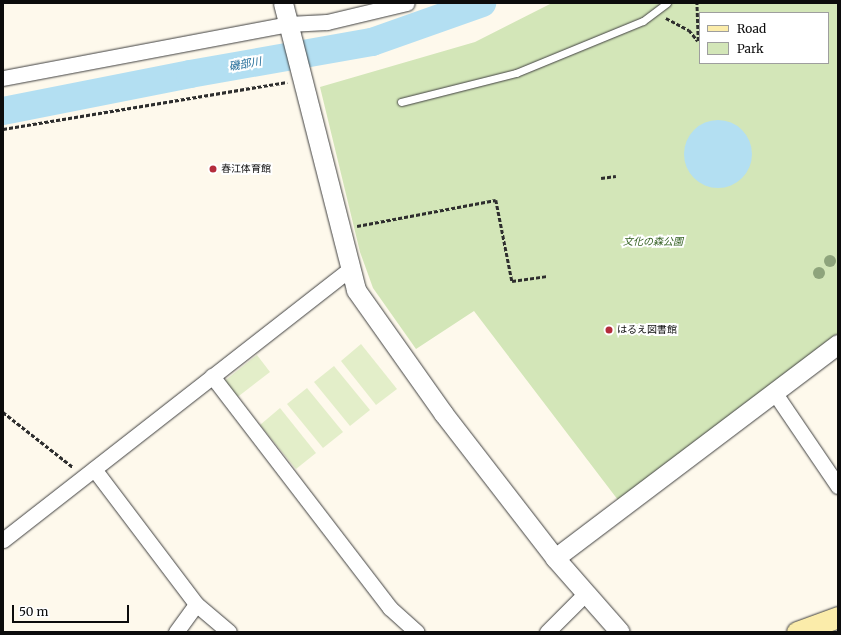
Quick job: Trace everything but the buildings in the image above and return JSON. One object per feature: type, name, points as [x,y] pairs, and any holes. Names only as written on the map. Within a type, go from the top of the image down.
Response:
[{"type":"main road","points":[[797,632],[838,617]]},
{"type":"street","points":[[283,3],[313,126],[356,290],[371,315],[555,558],[620,632]]},
{"type":"street","points":[[3,78],[288,24],[327,22],[407,3]]},
{"type":"street","points":[[3,540],[350,269]]},
{"type":"street","points":[[555,558],[838,344]]},
{"type":"street","points":[[212,376],[390,608],[417,632]]},
{"type":"street","points":[[774,392],[838,486]]},
{"type":"street","points":[[89,472],[196,604],[229,632]]},
{"type":"street","points":[[547,632],[586,593]]},
{"type":"street","points":[[176,632],[196,604]]},
{"type":"lane","points":[[401,102],[516,73],[643,21],[667,3]]},
{"type":"path","points":[[653,14],[679,24],[698,41],[697,3]]},
{"type":"path","points":[[3,129],[293,81]]},
{"type":"path","points":[[601,178],[616,176]]},
{"type":"path","points":[[340,229],[496,200],[512,281],[547,276]]},
{"type":"path","points":[[3,412],[89,472]]},
{"type":"green space","name":"文化の森公園","points":[[552,3],[838,3],[838,333],[618,500],[474,311],[416,349],[373,288],[360,252],[320,87],[475,42]]},
{"type":"green space","points":[[361,344],[397,389],[376,405],[341,361]]},
{"type":"green space","points":[[257,355],[270,372],[235,399],[222,383]]},
{"type":"green space","points":[[334,366],[370,410],[350,426],[314,382]]},
{"type":"green space","points":[[307,388],[343,432],[323,448],[287,404]]},
{"type":"green space","points":[[280,408],[316,453],[296,469],[260,425]]},
{"type":"water","points":[[718,120],[731,123],[742,130],[749,141],[752,154],[749,167],[742,178],[731,185],[718,188],[705,185],[694,178],[687,167],[684,154],[687,141],[694,130],[705,123]]},
{"type":"waterway","name":"磯部川","points":[[3,111],[190,74],[372,42],[482,3]]},
{"type":"place","name":"春江体育館","points":[[213,169]]},
{"type":"place","name":"はるえ図書館","points":[[609,330]]}]
